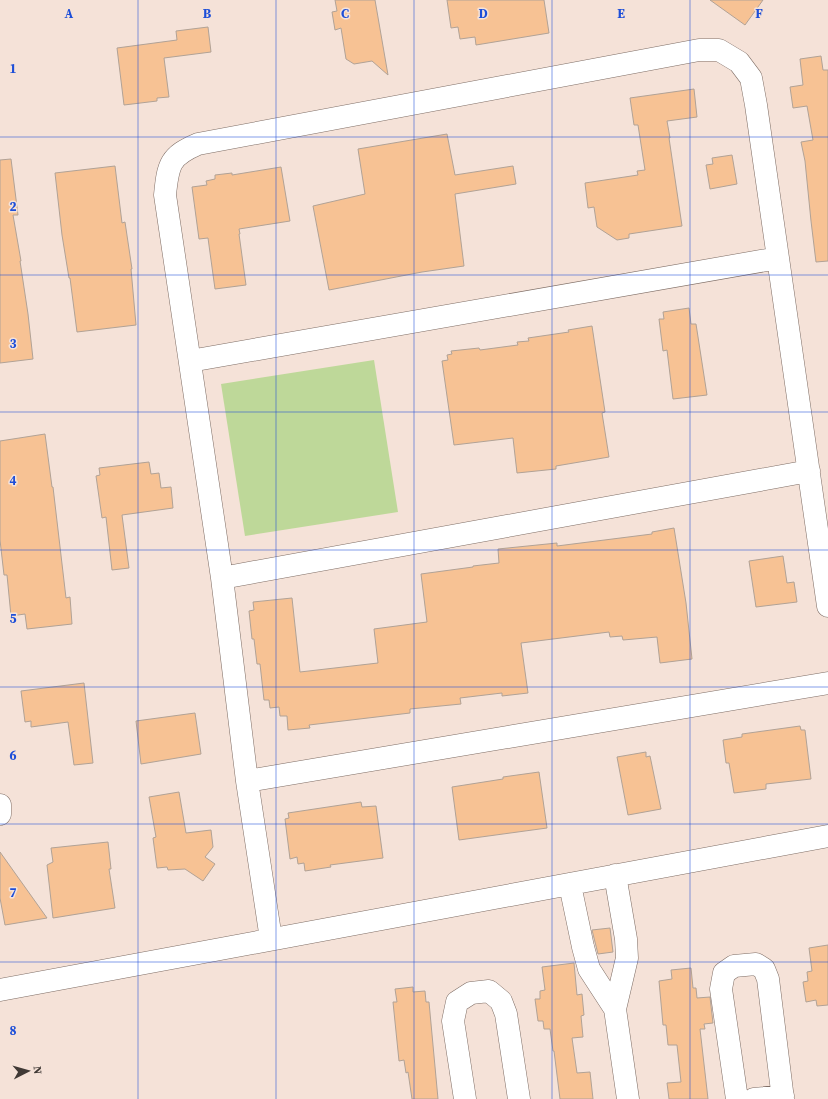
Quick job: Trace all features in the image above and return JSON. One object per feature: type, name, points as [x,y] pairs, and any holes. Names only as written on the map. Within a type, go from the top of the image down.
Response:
[{"type":"street","points":[[272,939],[247,781],[222,578],[165,195],[166,178],[171,162],[182,151],[198,144],[698,50],[720,50],[739,62],[751,78],[756,105],[828,606]]},
{"type":"street","points":[[190,361],[778,258]]},
{"type":"street","points":[[222,578],[809,471]]},
{"type":"street","points":[[247,781],[828,683]]},
{"type":"street","points":[[0,804],[0,814]]},
{"type":"street","points":[[0,990],[828,836]]},
{"type":"street","points":[[615,875],[626,939],[627,958],[615,1009],[628,1099]]},
{"type":"street","points":[[570,885],[583,947],[590,969],[615,1009]]},
{"type":"street","points":[[737,1099],[721,989],[724,973],[734,966],[756,964],[764,969],[768,979],[783,1097],[754,1099]]},
{"type":"street","points":[[465,1099],[453,1021],[457,1002],[471,993],[489,992],[501,1001],[506,1014],[519,1099]]},
{"type":"green space","points":[[374,360],[398,512],[245,536],[221,384]]},
{"type":"building","points":[[335,0],[375,0],[388,75],[372,61],[354,64],[346,59],[341,28],[335,30],[332,12],[337,11]]},
{"type":"building","points":[[447,0],[544,0],[549,33],[476,45],[475,37],[460,39],[458,27],[451,28]]},
{"type":"building","points":[[710,0],[763,0],[745,25]]},
{"type":"building","points":[[208,27],[211,52],[164,58],[169,97],[157,98],[157,101],[124,105],[117,48],[177,40],[176,31]]},
{"type":"building","points":[[821,56],[823,70],[828,70],[828,261],[816,262],[805,161],[801,142],[813,140],[807,106],[793,108],[790,87],[803,85],[800,59]]},
{"type":"building","points":[[694,89],[697,117],[667,121],[682,226],[629,234],[629,238],[617,240],[597,227],[594,207],[588,208],[585,183],[638,175],[637,171],[645,170],[638,125],[634,125],[630,98]]},
{"type":"building","points":[[447,134],[455,175],[513,166],[516,184],[455,194],[464,266],[422,272],[329,290],[313,206],[365,194],[358,149]]},
{"type":"building","points":[[732,155],[737,184],[710,189],[706,165],[713,164],[712,158]]},
{"type":"building","points":[[11,159],[18,215],[13,215],[21,261],[33,359],[0,363],[0,160]]},
{"type":"building","points":[[115,166],[122,223],[125,222],[132,269],[136,325],[77,332],[70,278],[62,235],[55,173]]},
{"type":"building","points":[[281,167],[290,221],[239,229],[246,285],[215,289],[208,238],[199,239],[192,187],[207,185],[206,181],[215,179],[215,175],[232,173],[232,175]]},
{"type":"building","points":[[689,308],[691,324],[696,324],[707,395],[673,399],[667,350],[663,351],[659,319],[664,319],[663,312]]},
{"type":"building","points":[[592,326],[605,412],[602,413],[609,457],[556,466],[556,469],[517,473],[513,438],[454,445],[442,361],[448,360],[447,355],[452,354],[451,351],[479,348],[480,350],[518,345],[517,342],[529,341],[528,338],[569,332],[568,330]]},
{"type":"building","points":[[45,434],[53,487],[66,598],[70,597],[72,624],[27,629],[25,614],[11,616],[7,575],[4,575],[0,540],[0,441]]},
{"type":"building","points":[[149,462],[151,474],[159,473],[161,488],[171,487],[173,508],[122,515],[129,568],[112,570],[106,517],[102,518],[96,476],[100,475],[99,468]]},
{"type":"building","points":[[674,528],[686,603],[692,659],[660,663],[657,637],[623,640],[622,636],[610,637],[609,632],[521,643],[528,693],[502,696],[502,693],[460,698],[461,704],[410,709],[410,713],[309,725],[310,728],[288,730],[287,716],[280,716],[279,707],[270,708],[269,700],[264,700],[260,664],[257,664],[254,639],[252,639],[249,611],[254,610],[253,602],[292,598],[300,672],[378,663],[374,629],[427,622],[421,574],[499,563],[498,549],[557,543],[557,546],[652,534],[652,532]]},
{"type":"building","points":[[783,556],[787,583],[794,582],[797,602],[756,607],[749,561]]},
{"type":"building","points":[[84,683],[93,763],[74,765],[68,722],[31,727],[31,721],[25,722],[21,691]]},
{"type":"building","points":[[195,713],[201,754],[141,764],[136,721]]},
{"type":"building","points":[[800,726],[801,730],[805,730],[811,779],[766,784],[766,789],[734,793],[729,763],[726,763],[723,740],[742,737],[742,734]]},
{"type":"building","points":[[646,752],[646,757],[650,756],[661,809],[628,815],[617,757]]},
{"type":"building","points":[[539,772],[547,828],[459,840],[452,787]]},
{"type":"building","points":[[179,792],[186,833],[211,830],[213,847],[205,857],[215,864],[203,881],[185,869],[168,870],[167,867],[157,868],[153,838],[156,837],[149,797]]},
{"type":"building","points":[[361,802],[362,807],[376,806],[383,858],[330,865],[331,867],[305,871],[304,863],[298,864],[297,857],[290,859],[285,819],[289,818],[288,813]]},
{"type":"building","points":[[108,842],[111,869],[109,869],[115,908],[53,918],[47,865],[53,862],[51,848]]},
{"type":"building","points":[[0,852],[47,918],[5,925],[0,898]]},
{"type":"building","points":[[610,928],[613,952],[598,954],[592,930]]},
{"type":"building","points":[[828,945],[828,1005],[817,1006],[816,1000],[806,1002],[803,982],[808,981],[807,972],[812,971],[809,948]]},
{"type":"building","points":[[574,963],[577,995],[582,994],[584,1015],[581,1016],[583,1037],[572,1038],[577,1073],[590,1072],[593,1099],[560,1099],[550,1029],[544,1029],[543,1021],[538,1021],[535,999],[540,999],[540,991],[545,990],[542,967]]},
{"type":"building","points":[[691,968],[693,988],[696,988],[697,998],[710,997],[713,1023],[704,1024],[705,1029],[700,1029],[708,1099],[669,1099],[667,1083],[681,1082],[677,1045],[668,1045],[666,1025],[663,1025],[659,981],[672,979],[671,970]]},
{"type":"building","points":[[413,987],[413,992],[425,991],[426,1002],[429,1002],[438,1099],[412,1099],[408,1072],[406,1073],[404,1060],[399,1061],[393,1002],[397,1002],[395,989]]}]
